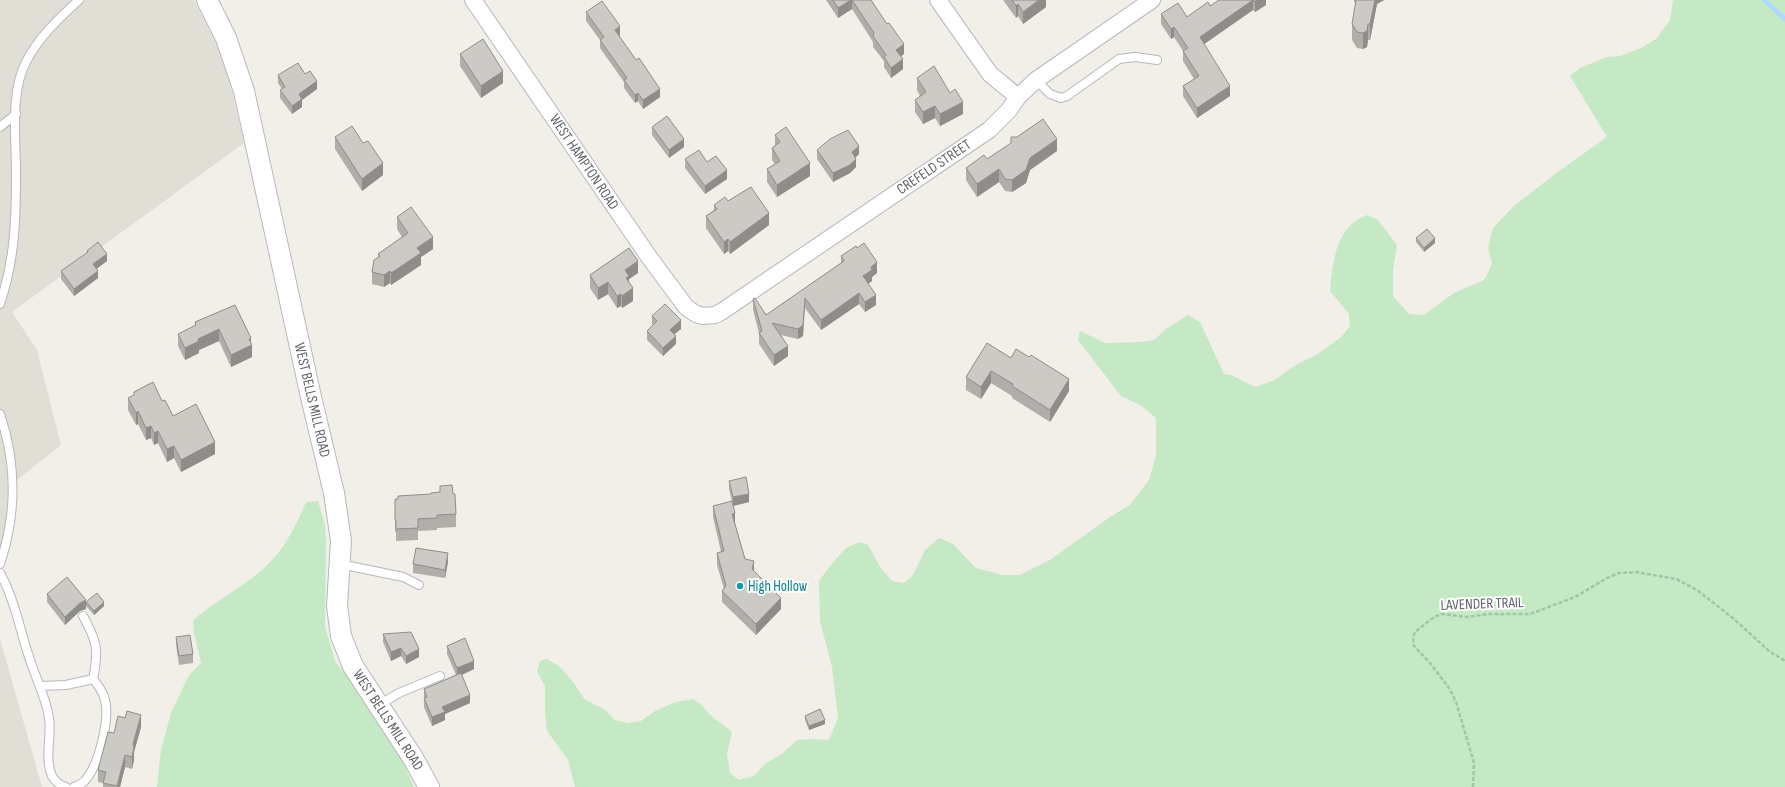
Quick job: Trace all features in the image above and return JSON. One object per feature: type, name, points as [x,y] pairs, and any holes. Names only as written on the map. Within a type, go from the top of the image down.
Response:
[{"type":"street","name":"WEST BELLS MILL ROAD","points":[[207,0],[228,43],[239,74],[250,114],[311,397],[334,493],[341,541],[337,606],[341,636],[353,666],[414,758],[429,787]]},
{"type":"street","name":"WEST HAMPTON ROAD","points":[[473,0],[649,257],[686,306],[696,314],[703,316]]},
{"type":"street","points":[[938,0],[990,74],[1018,97]]},
{"type":"street","name":"CREFELD STREET","points":[[703,316],[715,315],[721,312],[989,130],[1009,110],[1018,97],[1036,80],[1152,0]]},
{"type":"lane","points":[[0,304],[10,271],[14,239],[16,114],[18,88],[26,62],[49,29],[79,0]]},
{"type":"lane","points":[[1036,80],[1050,94],[1056,98],[1060,98],[1067,96],[1119,60],[1135,57],[1157,60]]},
{"type":"lane","points":[[0,127],[16,114]]},
{"type":"lane","points":[[0,414],[11,454],[14,493],[10,530],[0,564]]},
{"type":"lane","points":[[340,564],[403,577],[419,585]]},
{"type":"lane","points":[[0,573],[9,591],[29,659],[40,686],[49,718],[50,768],[56,781],[66,787]]},
{"type":"lane","points":[[74,787],[86,779],[96,760],[105,721],[106,707],[105,698],[93,678],[97,651],[95,639],[82,616]]},
{"type":"lane","points":[[379,705],[399,693],[440,676]]},
{"type":"lane","points":[[40,686],[66,685],[93,678]]},
{"type":"path","name":"LAVENDER TRAIL","points":[[1473,787],[1474,763],[1459,711],[1449,688],[1430,663],[1414,646],[1414,634],[1418,629],[1434,617],[1442,614],[1468,617],[1494,614],[1530,614],[1576,597],[1607,578],[1619,574],[1636,572],[1676,579],[1697,590],[1734,619],[1765,648],[1785,661]]},
{"type":"shaded area","points":[[0,0],[194,0],[226,63],[244,143],[12,312],[37,350],[61,445],[16,481],[12,533],[0,570]]},
{"type":"shaded area","points":[[0,639],[42,787],[0,787]]},
{"type":"green space","points":[[1673,0],[1785,0],[1785,787],[575,787],[568,760],[547,731],[545,686],[537,672],[540,661],[547,659],[559,666],[574,683],[584,699],[604,709],[615,720],[628,723],[641,721],[655,711],[676,702],[693,699],[701,704],[710,715],[732,732],[727,754],[730,773],[739,780],[754,776],[766,763],[782,754],[797,740],[829,740],[838,718],[832,667],[820,621],[819,581],[846,548],[860,542],[868,545],[880,567],[892,581],[904,583],[913,575],[925,550],[939,538],[953,544],[976,568],[1002,575],[1020,575],[1050,560],[1110,517],[1130,505],[1149,480],[1156,456],[1156,418],[1142,406],[1121,396],[1078,340],[1080,331],[1105,343],[1141,342],[1154,340],[1166,329],[1188,315],[1200,322],[1224,374],[1231,375],[1255,387],[1275,380],[1294,366],[1318,354],[1341,337],[1350,326],[1349,314],[1330,291],[1332,269],[1338,246],[1349,227],[1368,215],[1378,220],[1397,245],[1393,270],[1393,296],[1409,314],[1424,315],[1454,293],[1484,280],[1492,263],[1488,248],[1493,228],[1515,205],[1607,137],[1570,76],[1580,68],[1607,57],[1620,56],[1641,48],[1656,39],[1670,20]]},
{"type":"green space","points":[[318,501],[325,525],[326,540],[325,627],[335,661],[372,708],[399,753],[414,787],[157,787],[161,750],[171,713],[189,675],[201,663],[194,633],[193,620],[255,576],[270,562],[283,547],[306,502]]},
{"type":"building","points":[[833,0],[851,0],[838,8]]},
{"type":"building","points":[[852,0],[871,0],[887,24],[889,23],[904,44],[896,50],[903,59],[891,68],[884,57],[886,55],[873,36],[874,33]]},
{"type":"building","points":[[1012,0],[1039,0],[1023,12],[1018,4],[1016,6]]},
{"type":"building","points":[[1219,0],[1253,0],[1200,37],[1230,86],[1197,108],[1183,86],[1199,76],[1183,51],[1188,48],[1174,27],[1171,29],[1161,14],[1178,3],[1187,17],[1208,2],[1210,6]]},
{"type":"building","points":[[1356,0],[1375,0],[1370,24],[1368,24],[1367,31],[1363,33],[1357,32],[1352,24]]},
{"type":"building","points":[[602,1],[620,26],[615,30],[636,60],[639,58],[660,89],[643,100],[638,93],[635,95],[624,80],[627,78],[600,40],[604,37],[586,12]]},
{"type":"building","points":[[483,39],[503,71],[481,86],[460,54]]},
{"type":"building","points":[[298,63],[305,74],[310,71],[317,81],[299,94],[302,99],[292,106],[280,90],[285,87],[278,75]]},
{"type":"building","points":[[934,66],[950,93],[955,89],[963,102],[940,114],[935,106],[923,112],[915,100],[926,92],[917,78]]},
{"type":"building","points":[[667,116],[684,139],[669,150],[652,127]]},
{"type":"building","points":[[1043,119],[1057,139],[1030,158],[1026,170],[1012,180],[1005,179],[999,169],[977,184],[966,168],[984,155],[987,159],[1011,143],[1011,137],[1017,137]]},
{"type":"building","points":[[352,126],[363,143],[368,141],[383,163],[362,179],[335,137]]},
{"type":"building","points":[[786,127],[810,163],[777,185],[767,169],[780,161],[772,148],[780,142],[775,135]]},
{"type":"building","points":[[848,130],[859,146],[852,152],[856,159],[850,165],[833,173],[817,150],[830,139]]},
{"type":"building","points":[[699,150],[707,162],[716,156],[727,170],[705,186],[685,159]]},
{"type":"building","points":[[751,187],[769,213],[730,242],[728,239],[724,242],[706,216],[717,209],[714,205],[725,197],[728,201]]},
{"type":"building","points":[[411,207],[433,237],[417,248],[421,253],[391,273],[390,271],[384,275],[372,272],[374,260],[380,256],[378,254],[408,233],[397,217]]},
{"type":"building","points":[[1427,229],[1435,238],[1424,248],[1416,238]]},
{"type":"building","points":[[98,242],[107,254],[93,264],[98,271],[74,289],[61,271],[88,252],[87,251]]},
{"type":"building","points":[[864,243],[877,262],[871,267],[872,270],[863,276],[876,295],[865,302],[859,293],[821,320],[805,298],[803,325],[798,329],[772,323],[788,346],[774,355],[759,333],[762,331],[753,299],[755,298],[766,315],[844,261],[841,256],[856,246],[857,248]]},
{"type":"building","points":[[629,248],[638,261],[625,270],[629,276],[626,278],[633,288],[622,296],[621,294],[617,296],[608,282],[598,288],[590,275]]},
{"type":"building","points":[[665,304],[681,320],[670,330],[676,336],[663,348],[647,331],[657,321],[652,316]]},
{"type":"building","points":[[235,305],[251,338],[249,339],[252,345],[231,355],[219,329],[198,339],[199,341],[185,348],[178,334],[196,325],[195,322]]},
{"type":"building","points":[[987,343],[1011,358],[1016,349],[1029,357],[1031,355],[1069,379],[1050,410],[1012,386],[1013,384],[991,371],[981,387],[966,377]]},
{"type":"building","points":[[153,382],[162,401],[165,400],[173,416],[196,404],[215,442],[181,460],[174,446],[167,449],[158,431],[154,433],[151,426],[146,428],[138,411],[136,413],[128,398],[134,395],[134,392]]},
{"type":"building","points":[[746,477],[749,494],[733,497],[729,481]]},
{"type":"building","points":[[452,485],[453,494],[455,494],[456,514],[437,515],[437,518],[418,519],[418,528],[396,529],[395,499],[398,499],[398,496],[431,494],[440,492],[440,486]]},
{"type":"building","name":"High Hollow","points":[[732,501],[735,513],[732,514],[745,559],[754,561],[752,569],[781,598],[756,624],[722,591],[726,586],[717,553],[724,551],[713,506]]},
{"type":"building","points":[[416,548],[448,553],[445,570],[413,564]]},
{"type":"building","points":[[67,577],[86,600],[80,603],[65,617],[47,594]]},
{"type":"building","points":[[97,593],[104,602],[94,611],[86,602]]},
{"type":"building","points":[[411,632],[419,649],[406,656],[401,648],[391,652],[383,634]]},
{"type":"building","points":[[190,635],[193,654],[179,656],[176,637]]},
{"type":"building","points":[[465,638],[474,661],[457,668],[447,646]]},
{"type":"building","points":[[461,673],[470,695],[442,707],[445,712],[432,717],[424,698],[427,697],[424,689]]},
{"type":"building","points":[[820,709],[825,720],[809,726],[805,716]]},
{"type":"building","points":[[127,711],[141,715],[133,744],[134,747],[132,757],[125,755],[117,786],[103,783],[106,772],[98,770],[108,732],[114,733],[118,716],[125,718]]},
{"type":"waterway","points":[[1764,0],[1785,19]]},
{"type":"place","name":"High Hollow","points":[[740,586]]}]
